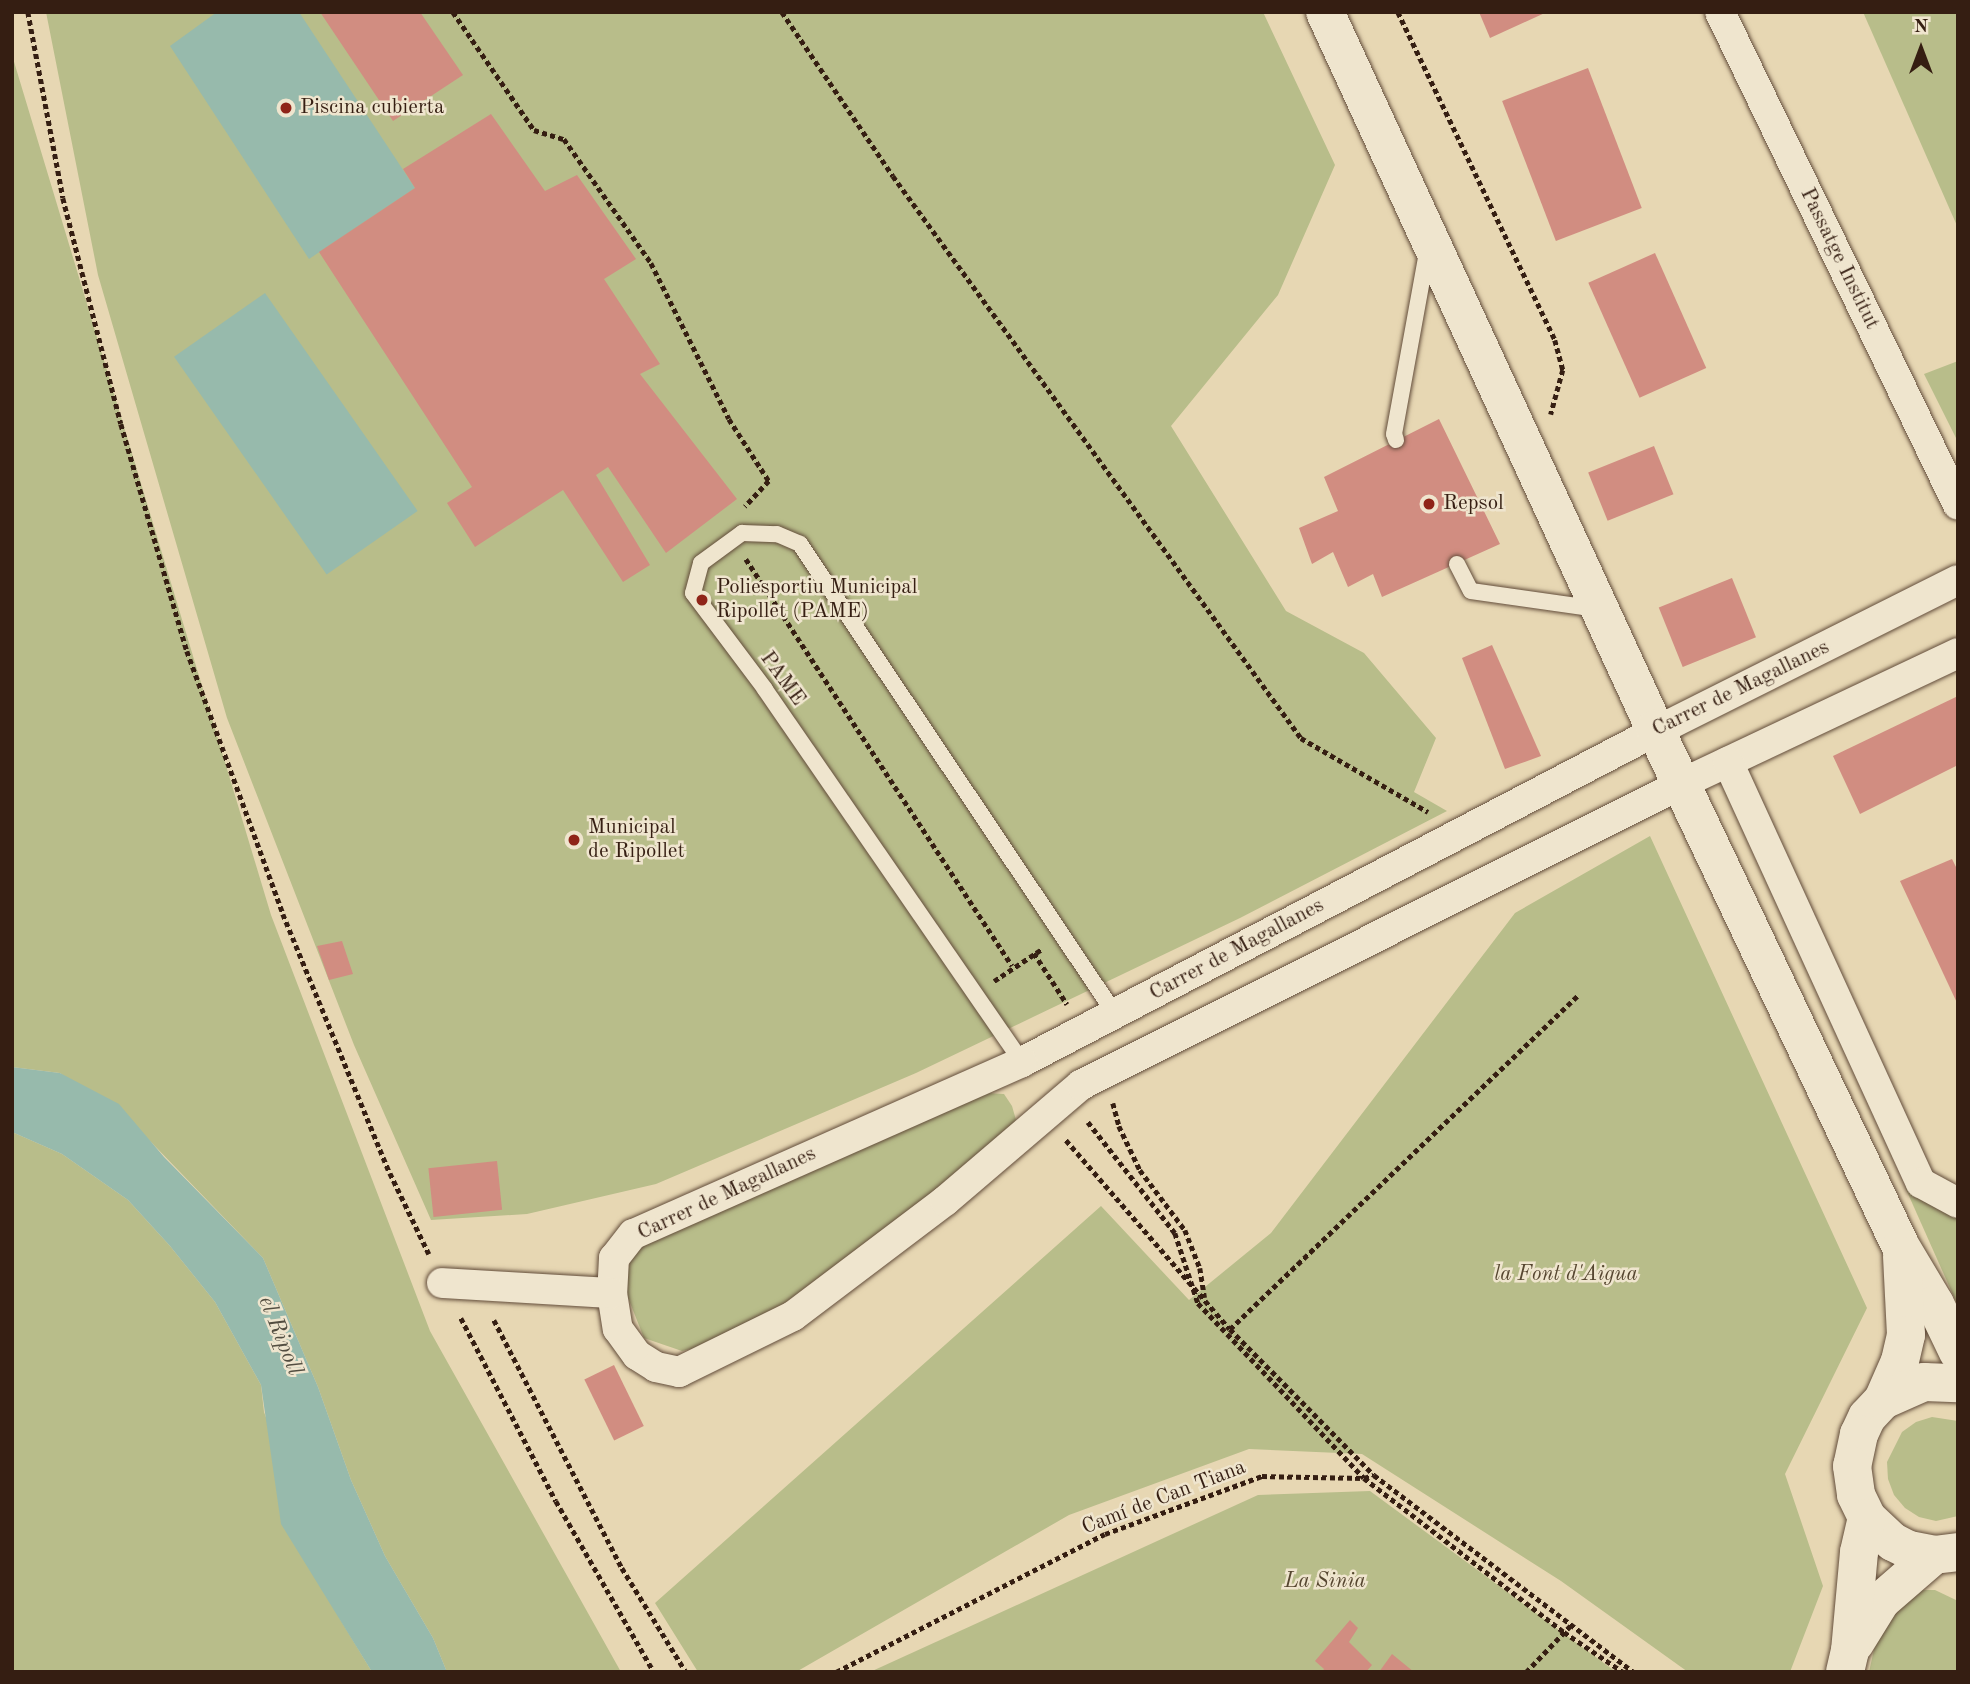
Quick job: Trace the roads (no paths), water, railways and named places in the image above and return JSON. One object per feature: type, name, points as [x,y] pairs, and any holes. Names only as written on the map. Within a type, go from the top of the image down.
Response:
[{"type":"main road","points":[[1325,12],[1656,731],[1901,1247],[1935,1304],[1958,1352]]},
{"type":"main road","points":[[1901,1247],[1906,1335],[1900,1361],[1883,1400],[1867,1417],[1859,1434],[1852,1466],[1856,1495],[1867,1518],[1893,1542],[1909,1550],[1948,1556]]},
{"type":"main road","points":[[1883,1400],[1924,1382],[1958,1382]]},
{"type":"main road","points":[[1848,1661],[1859,1552],[1867,1518]]},
{"type":"main road","points":[[1848,1661],[1881,1601],[1948,1556]]},
{"type":"street","name":"Passatge Institut","points":[[1720,12],[1958,505]]},
{"type":"street","name":"Carrer de Magallanes","points":[[1958,580],[1656,731],[1022,1062],[633,1234],[614,1258],[612,1293],[618,1329],[637,1355],[656,1367],[679,1372],[793,1316],[945,1201],[1068,1096],[1091,1080],[1681,783],[1958,653]]},
{"type":"street","points":[[1728,762],[1921,1183],[1958,1203]]},
{"type":"street","points":[[442,1283],[612,1293]]},
{"type":"lane","points":[[1396,440],[1394,434],[1398,409],[1430,240]]},
{"type":"lane","name":"PAME","points":[[1022,1062],[765,689],[693,593],[701,563],[743,533],[777,534],[800,544],[1115,1014]]},
{"type":"lane","points":[[1457,564],[1471,591],[1601,610]]},
{"type":"water","name":"Piscina cubierta","points":[[217,12],[299,12],[415,188],[309,259],[170,46]]},
{"type":"water","points":[[265,293],[418,511],[327,575],[174,357]]},
{"type":"water","name":"el Ripoll","points":[[12,1067],[60,1073],[119,1104],[164,1157],[263,1258],[318,1387],[351,1480],[385,1556],[433,1638],[447,1672],[372,1672],[281,1524],[261,1385],[215,1302],[170,1246],[128,1200],[62,1154],[12,1132]]},
{"type":"place","name":"Piscina cubierta","points":[[286,108]]},
{"type":"place","name":"Repsol","points":[[1429,504]]},
{"type":"place","name":"Poliesportiu Municipal Ripollet (PAME)","points":[[702,600]]},
{"type":"place","name":"Municipal de Ripollet","points":[[574,840]]},
{"type":"park label","name":"la Font d'Aigua","points":[[1566,1275]]},
{"type":"park label","name":"La Sinia","points":[[1325,1582]]}]
